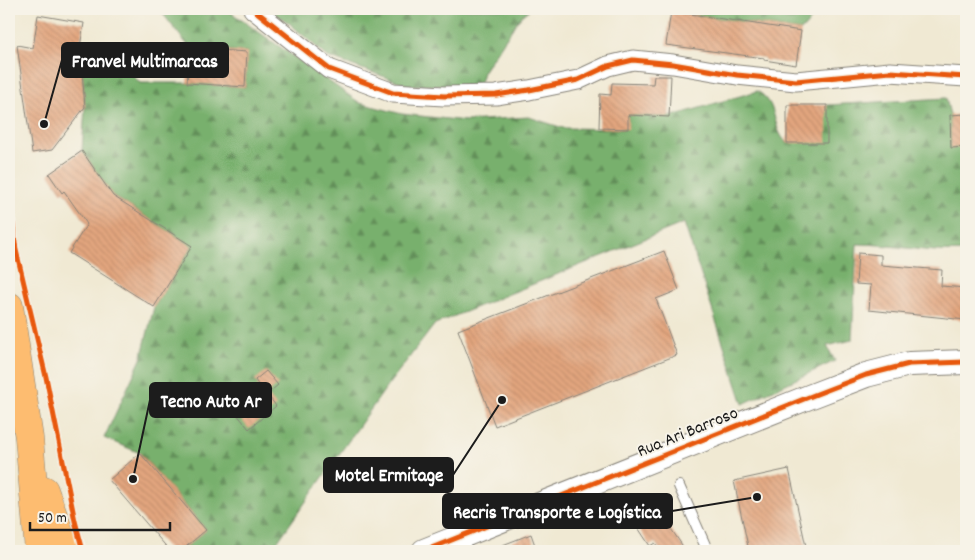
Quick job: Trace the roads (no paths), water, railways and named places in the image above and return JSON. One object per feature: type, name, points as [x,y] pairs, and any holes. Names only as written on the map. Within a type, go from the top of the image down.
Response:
[{"type":"main road","points":[[9,306],[29,438],[39,551]]},
{"type":"main road","points":[[29,438],[56,528],[66,551]]},
{"type":"street","points":[[253,9],[329,69],[393,93],[453,96],[496,95],[578,80],[608,66],[633,60],[674,64],[737,75],[796,81],[890,72],[966,78]]},
{"type":"street","name":"Rua Ari Barroso","points":[[424,551],[866,375],[909,364],[966,362]]},
{"type":"lane","points":[[679,486],[705,545]]},
{"type":"place","name":"Franvel Multimarcas","points":[[44,124]]},
{"type":"place","name":"Motel Ermitage","points":[[502,400]]},
{"type":"place","name":"Tecno Auto Ar","points":[[133,479]]},
{"type":"place","name":"Recris Transporte e Logística","points":[[757,497]]}]
